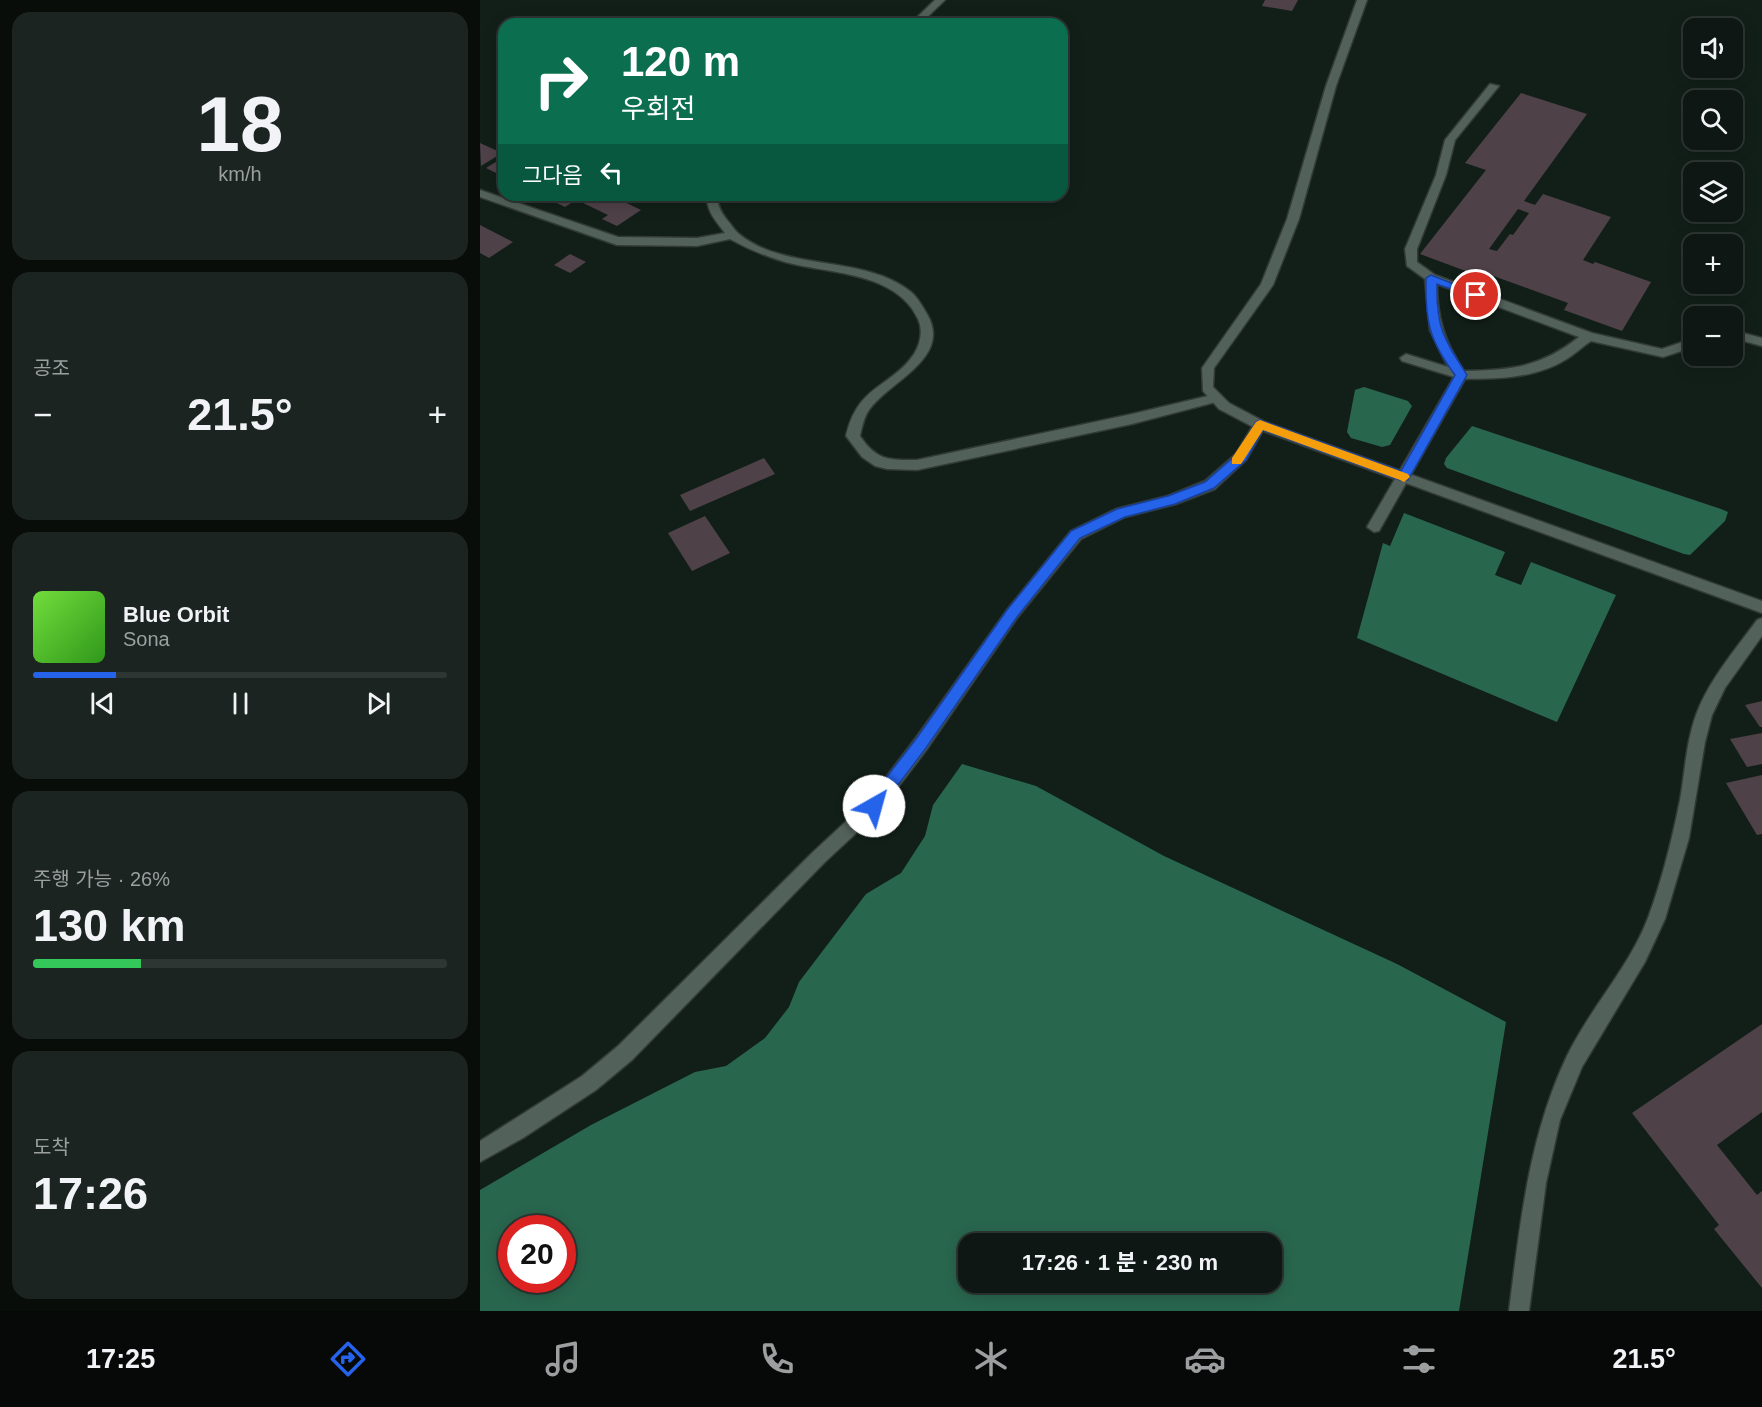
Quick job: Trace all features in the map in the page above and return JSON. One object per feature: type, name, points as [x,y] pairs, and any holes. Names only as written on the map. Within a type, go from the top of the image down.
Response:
[{"type":"street","points":[[921,18],[940,0]]},
{"type":"street","points":[[1362,0],[1331,86],[1293,219],[1267,285],[1208,368],[1207,388],[1224,406],[1260,425],[1762,607]]},
{"type":"street","points":[[1494,86],[1450,140],[1441,175],[1411,249],[1411,263],[1431,278],[1589,336],[1663,353],[1683,346]]},
{"type":"street","points":[[480,194],[498,200]]},
{"type":"street","points":[[500,201],[617,241],[697,242],[732,235]]},
{"type":"street","points":[[711,201],[724,229],[748,246],[785,258],[881,280],[901,291],[919,307],[928,330],[923,351],[909,369],[866,405],[856,421],[853,436],[865,455],[886,465],[917,465],[939,461],[1132,419],[1215,398]]},
{"type":"street","points":[[1431,278],[1431,310],[1434,330],[1448,357],[1461,375]]},
{"type":"street","points":[[1743,335],[1762,342]]},
{"type":"street","points":[[1406,358],[1461,375],[1494,375],[1536,366],[1559,358],[1589,336]]},
{"type":"street","points":[[1374,527],[1461,375]]},
{"type":"street","points":[[480,1152],[589,1083],[625,1053],[819,857],[874,806],[921,744],[1012,614],[1076,534],[1121,513],[1171,500],[1209,485],[1241,457],[1260,425]]},
{"type":"street","points":[[1519,1311],[1538,1168],[1554,1108],[1575,1060],[1634,963],[1655,922],[1672,873],[1686,812],[1699,734],[1709,703],[1762,624]]},
{"type":"shaded area","points":[[1364,387],[1408,401],[1412,406],[1390,445],[1382,447],[1351,438],[1347,432],[1355,390]]},
{"type":"shaded area","points":[[1472,426],[1721,509],[1728,512],[1725,521],[1690,555],[1684,554],[1447,468],[1444,464],[1446,458]]},
{"type":"shaded area","points":[[1404,513],[1505,552],[1495,575],[1521,585],[1531,562],[1616,595],[1557,722],[1357,638],[1383,543],[1390,546]]},
{"type":"shaded area","points":[[962,764],[1036,786],[1164,856],[1397,964],[1506,1022],[1459,1311],[480,1311],[480,1190],[591,1125],[695,1072],[726,1066],[765,1038],[789,1007],[799,982],[866,894],[901,873],[925,836],[933,805]]},
{"type":"building","points":[[1265,0],[1298,0],[1292,11],[1262,6]]},
{"type":"building","points":[[1521,93],[1587,114],[1524,201],[1535,205],[1543,194],[1611,217],[1583,260],[1651,282],[1622,331],[1564,310],[1568,303],[1474,269],[1471,273],[1420,254],[1486,170],[1465,163]],"holes":[[[1518,209],[1529,213],[1513,235],[1510,234],[1497,251],[1489,249]]]},
{"type":"building","points":[[480,143],[498,151],[498,155],[481,166]]},
{"type":"building","points":[[498,161],[498,174],[486,168]]},
{"type":"building","points":[[552,201],[574,201],[565,207]]},
{"type":"building","points":[[622,201],[641,210],[617,226],[602,219],[608,215],[581,202]]},
{"type":"building","points":[[480,225],[513,242],[489,258],[480,253]]},
{"type":"building","points":[[570,254],[586,262],[570,273],[554,265]]},
{"type":"building","points":[[764,458],[775,474],[690,511],[680,495]]},
{"type":"building","points":[[705,516],[730,553],[692,571],[668,533]]},
{"type":"building","points":[[1762,701],[1762,727],[1760,727],[1745,705]]},
{"type":"building","points":[[1762,733],[1762,764],[1747,767],[1730,739]]},
{"type":"building","points":[[1762,775],[1762,834],[1757,835],[1726,783]]},
{"type":"building","points":[[1762,1024],[1762,1112],[1717,1145],[1757,1195],[1762,1191],[1762,1288],[1714,1229],[1719,1225],[1632,1113]]},
{"type":"slow traffic","points":[[1237,461],[1260,425],[1404,477]]},
{"type":"route","points":[[874,806],[921,744],[1012,614],[1076,534],[1121,513],[1171,500],[1209,485],[1241,457],[1260,425],[1404,477],[1461,375],[1448,357],[1434,330],[1431,310],[1431,278],[1476,295]]}]
